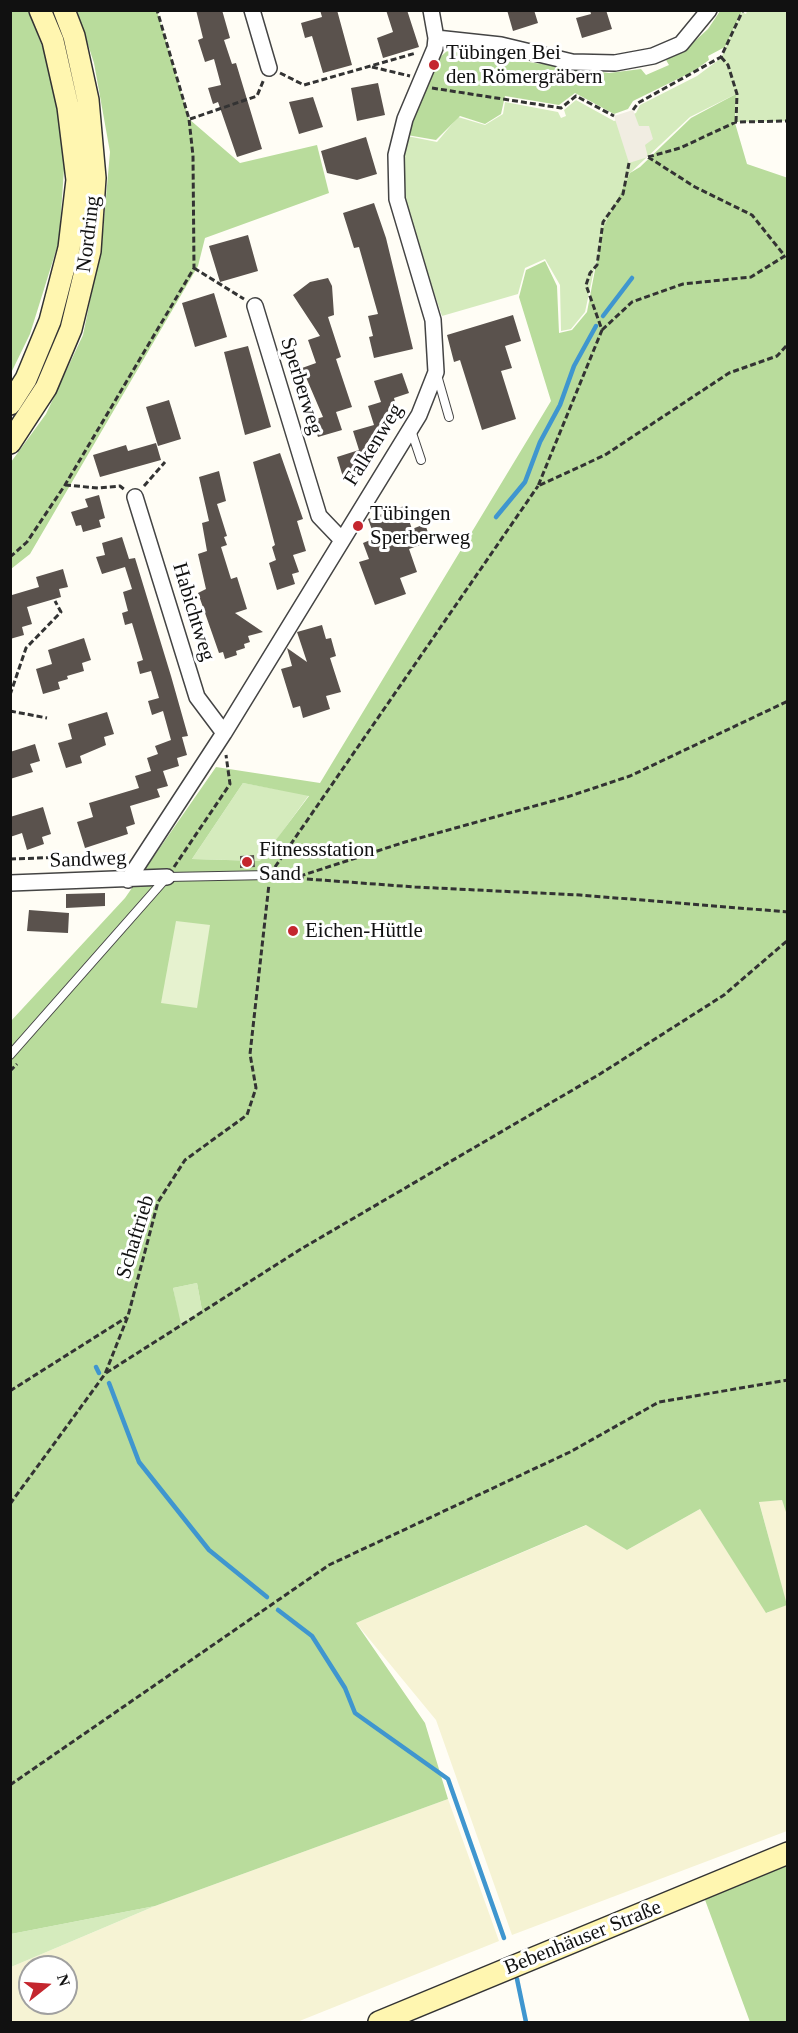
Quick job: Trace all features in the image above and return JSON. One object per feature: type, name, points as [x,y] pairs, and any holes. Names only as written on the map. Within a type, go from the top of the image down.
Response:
[{"type":"street","name":"Nordring","points":[[10,404],[26,379],[50,321],[69,248],[77,180],[68,107],[53,41],[40,10]]},
{"type":"street","name":"Nordring","points":[[10,444],[46,388],[71,329],[90,251],[95,178],[88,100],[74,36],[64,10]]},
{"type":"street","points":[[252,10],[269,68]]},
{"type":"street","name":"Falkenweg","points":[[128,880],[224,733],[419,415],[436,372],[433,321],[397,199],[396,155],[405,119],[421,83],[436,38],[431,10]]},
{"type":"street","points":[[436,38],[501,45],[572,62],[615,63],[653,57],[681,44],[709,10]]},
{"type":"street","name":"Sperberweg","points":[[255,306],[319,516],[341,539]]},
{"type":"street","name":"Habichtweg","points":[[135,497],[197,697],[224,733]]},
{"type":"street","name":"Sandweg","points":[[10,884],[167,877]]},
{"type":"street","name":"Bebenhäuser Straße","points":[[379,2022],[788,1853]]},
{"type":"lane","points":[[436,372],[449,417]]},
{"type":"lane","points":[[411,428],[421,460]]},
{"type":"lane","points":[[10,1055],[167,877],[270,875]]},
{"type":"path","points":[[633,110],[638,103],[721,57],[743,10]]},
{"type":"path","points":[[10,557],[27,542],[65,485],[194,268],[193,156],[189,119],[157,11]]},
{"type":"path","points":[[189,119],[257,96],[269,68],[304,85],[418,52]]},
{"type":"path","points":[[721,57],[728,65],[737,94],[736,122]]},
{"type":"path","points":[[371,66],[421,83],[561,108],[576,96],[614,116]]},
{"type":"path","points":[[788,121],[736,122],[681,148],[648,157],[695,187],[752,215],[786,255],[751,277],[683,284],[632,302],[602,330],[538,486],[270,875],[291,879],[580,895],[788,912]]},
{"type":"path","points":[[602,330],[586,285],[590,273],[597,265],[603,222],[623,194],[629,163]]},
{"type":"path","points":[[194,268],[255,306]]},
{"type":"path","points":[[538,486],[605,454],[729,373],[777,356],[788,344]]},
{"type":"path","points":[[135,497],[165,462]]},
{"type":"path","points":[[65,485],[98,488],[120,486]]},
{"type":"path","points":[[10,695],[26,648],[61,612],[55,601]]},
{"type":"path","points":[[291,879],[405,842],[567,797],[630,776],[788,701]]},
{"type":"path","points":[[10,711],[47,718]]},
{"type":"path","points":[[167,877],[230,784],[224,733]]},
{"type":"path","points":[[10,859],[144,855]]},
{"type":"path","name":"Schaftrieb","points":[[10,1504],[105,1374],[128,1316],[158,1202],[185,1160],[246,1115],[256,1088],[250,1054],[270,875]]},
{"type":"path","points":[[105,1374],[301,1249],[600,1074],[724,995],[788,940]]},
{"type":"path","points":[[10,1391],[128,1316]]},
{"type":"path","points":[[10,1785],[328,1565],[570,1452],[658,1402],[788,1380]]},
{"type":"shaded area","points":[[633,110],[639,126],[649,126],[653,139],[645,145],[648,157],[629,163],[614,116]]},
{"type":"shaded area","points":[[782,1500],[788,1515],[787,1831],[512,1935],[436,1720],[356,1623],[587,1525],[627,1550],[700,1509],[767,1613],[786,1604],[759,1501]]},
{"type":"shaded area","points":[[448,1799],[499,1941],[297,2022],[11,2022],[11,1967],[18,1964],[18,2015],[78,2015],[78,1955],[39,1955],[155,1906]]},
{"type":"green space","points":[[28,10],[54,77],[65,155],[59,241],[30,334],[11,373],[10,11]]},
{"type":"green space","points":[[77,11],[157,11],[189,119],[240,163],[317,145],[329,193],[205,238],[198,266],[30,554],[11,569],[11,462],[46,414],[83,335],[102,243],[110,152],[94,63]]},
{"type":"green space","points":[[720,11],[742,11],[725,47],[708,56],[709,60],[694,71],[633,101],[628,109],[614,114],[575,93],[559,105],[505,96],[501,114],[485,124],[460,116],[436,140],[407,135],[422,92],[438,59],[447,51],[609,73],[641,69],[646,75],[669,65],[666,60],[686,49],[708,29]]},
{"type":"green space","points":[[747,11],[787,11],[787,121],[736,122],[736,94],[690,117],[630,173],[603,228],[585,312],[571,329],[561,331],[560,285],[545,259],[525,268],[518,294],[442,316],[407,214],[401,167],[407,136],[437,142],[458,117],[485,125],[503,114],[505,102],[558,112],[561,118],[566,116],[564,110],[576,100],[614,121],[636,113],[640,105],[697,76],[721,58],[742,12],[746,14]]},
{"type":"green space","points":[[736,94],[735,123],[747,164],[788,178],[787,1515],[782,1500],[759,1502],[787,1605],[766,1613],[700,1509],[627,1550],[586,1525],[356,1623],[425,1723],[448,1799],[155,1906],[11,1934],[10,1022],[125,898],[216,767],[320,783],[551,401],[519,297],[526,270],[545,261],[557,286],[559,333],[572,330],[587,312],[603,228],[630,173],[640,167],[691,118]],"holes":[[[243,783],[309,796],[260,861],[192,859]],[[197,1283],[202,1310],[181,1324],[173,1288]]]},
{"type":"green space","points":[[243,783],[309,795],[261,861],[192,859]]},
{"type":"green space","points":[[176,921],[210,925],[197,1008],[161,1003]]},
{"type":"green space","points":[[197,1283],[202,1310],[180,1324],[173,1288]]},
{"type":"green space","points":[[787,1853],[787,2022],[750,2022],[701,1889]]},
{"type":"green space","points":[[155,1906],[39,1955],[18,1955],[18,1964],[11,1967],[11,1934]]},
{"type":"building","points":[[196,10],[222,10],[230,38],[224,40],[232,64],[236,63],[262,149],[237,157],[218,102],[213,104],[208,88],[221,85],[214,59],[205,62],[198,40],[203,38]]},
{"type":"building","points":[[320,10],[337,10],[352,65],[323,73],[312,36],[305,38],[301,23],[322,17]]},
{"type":"building","points":[[386,10],[407,10],[419,47],[383,58],[377,38],[393,32]]},
{"type":"building","points":[[507,10],[534,10],[538,23],[513,31]]},
{"type":"building","points":[[590,10],[606,10],[612,29],[582,38],[576,18],[591,14]]},
{"type":"building","points":[[378,83],[385,115],[357,121],[351,88]]},
{"type":"building","points":[[313,97],[323,127],[299,134],[289,102]]},
{"type":"building","points":[[366,137],[377,174],[357,180],[327,173],[321,151]]},
{"type":"building","points":[[374,203],[386,238],[413,349],[374,358],[369,337],[373,336],[368,316],[378,314],[359,247],[354,248],[343,213]]},
{"type":"building","points":[[248,235],[258,271],[220,282],[209,246]]},
{"type":"building","points":[[328,278],[332,286],[334,315],[328,317],[341,357],[336,359],[352,407],[336,412],[342,430],[318,437],[312,420],[323,417],[302,368],[316,363],[308,340],[320,336],[293,295],[310,282]]},
{"type":"building","points":[[214,293],[227,337],[195,347],[182,303]]},
{"type":"building","points":[[513,315],[521,341],[505,346],[512,368],[501,371],[516,419],[482,430],[460,360],[454,362],[447,335]]},
{"type":"building","points":[[248,346],[271,427],[245,435],[224,352]]},
{"type":"building","points":[[402,373],[409,393],[394,398],[399,417],[389,420],[391,428],[380,431],[384,443],[373,446],[376,454],[362,459],[366,470],[343,477],[337,457],[359,450],[353,431],[374,425],[368,406],[381,402],[374,381]]},
{"type":"building","points":[[169,400],[181,439],[158,446],[146,407]]},
{"type":"building","points":[[156,443],[161,460],[100,477],[93,455],[126,445],[128,451]]},
{"type":"building","points":[[280,453],[303,519],[297,521],[306,551],[293,555],[299,572],[292,574],[295,584],[277,590],[269,563],[276,560],[272,547],[275,545],[253,462]]},
{"type":"building","points":[[219,471],[226,501],[217,504],[227,536],[224,537],[227,545],[221,547],[231,579],[237,577],[247,609],[235,613],[263,632],[248,636],[250,642],[244,644],[245,648],[236,651],[237,655],[225,659],[223,652],[219,653],[198,593],[206,589],[198,554],[207,551],[202,523],[209,521],[199,477]]},
{"type":"building","points":[[99,495],[105,518],[99,520],[101,527],[83,532],[81,525],[76,526],[71,512],[88,507],[85,499]]},
{"type":"building","points":[[404,506],[412,529],[425,524],[431,541],[409,549],[417,572],[400,578],[406,594],[375,605],[359,562],[369,559],[363,543],[375,538],[368,519]]},
{"type":"building","points":[[122,537],[129,559],[135,558],[171,676],[188,736],[182,737],[187,755],[177,758],[179,766],[163,771],[168,786],[157,789],[160,797],[130,806],[135,824],[126,827],[128,834],[85,848],[77,822],[93,817],[89,803],[139,788],[135,776],[151,771],[147,758],[158,754],[155,746],[171,740],[163,711],[152,715],[148,701],[159,698],[151,671],[140,674],[137,662],[143,660],[132,623],[125,625],[122,613],[128,611],[123,592],[132,589],[125,567],[102,574],[96,557],[105,555],[102,543]]},
{"type":"building","points":[[63,569],[68,587],[59,589],[61,597],[27,607],[32,624],[22,627],[24,635],[10,639],[12,595],[39,587],[36,577]]},
{"type":"building","points":[[322,625],[326,639],[331,638],[336,656],[330,658],[341,692],[326,696],[330,709],[303,718],[300,706],[293,708],[281,669],[292,666],[287,648],[307,662],[297,632]]},
{"type":"building","points":[[84,638],[91,660],[82,663],[84,671],[67,676],[68,679],[58,682],[60,689],[43,694],[36,669],[52,664],[48,650]]},
{"type":"building","points":[[107,712],[114,734],[104,737],[106,745],[80,756],[82,763],[66,768],[58,743],[72,739],[68,724]]},
{"type":"building","points":[[35,744],[40,761],[30,764],[33,772],[10,779],[10,752]]},
{"type":"building","points":[[43,807],[51,834],[42,837],[44,844],[27,850],[22,833],[10,837],[10,817]]},
{"type":"building","name":"Fitnessstation Sand","points":[[254,855],[255,867],[240,868],[240,856]]},
{"type":"building","points":[[105,893],[105,906],[66,908],[66,894]]},
{"type":"building","points":[[29,910],[69,913],[68,933],[27,931]]},
{"type":"waterway","points":[[603,316],[632,278]]},
{"type":"waterway","points":[[496,517],[525,482],[540,442],[560,405],[574,366],[596,326]]},
{"type":"waterway","points":[[96,1367],[99,1373]]},
{"type":"waterway","points":[[109,1383],[139,1462],[209,1550],[267,1597]]},
{"type":"waterway","points":[[278,1610],[312,1636],[345,1688],[355,1713],[448,1779],[504,1938]]},
{"type":"waterway","points":[[517,1979],[526,2022]]},
{"type":"place","name":"Tübingen Bei den Römergräbern","points":[[434,65]]},
{"type":"place","name":"Tübingen Sperberweg","points":[[358,526]]},
{"type":"place","name":"Fitnessstation Sand","points":[[247,862]]},
{"type":"place","name":"Eichen-Hüttle","points":[[293,931]]}]
